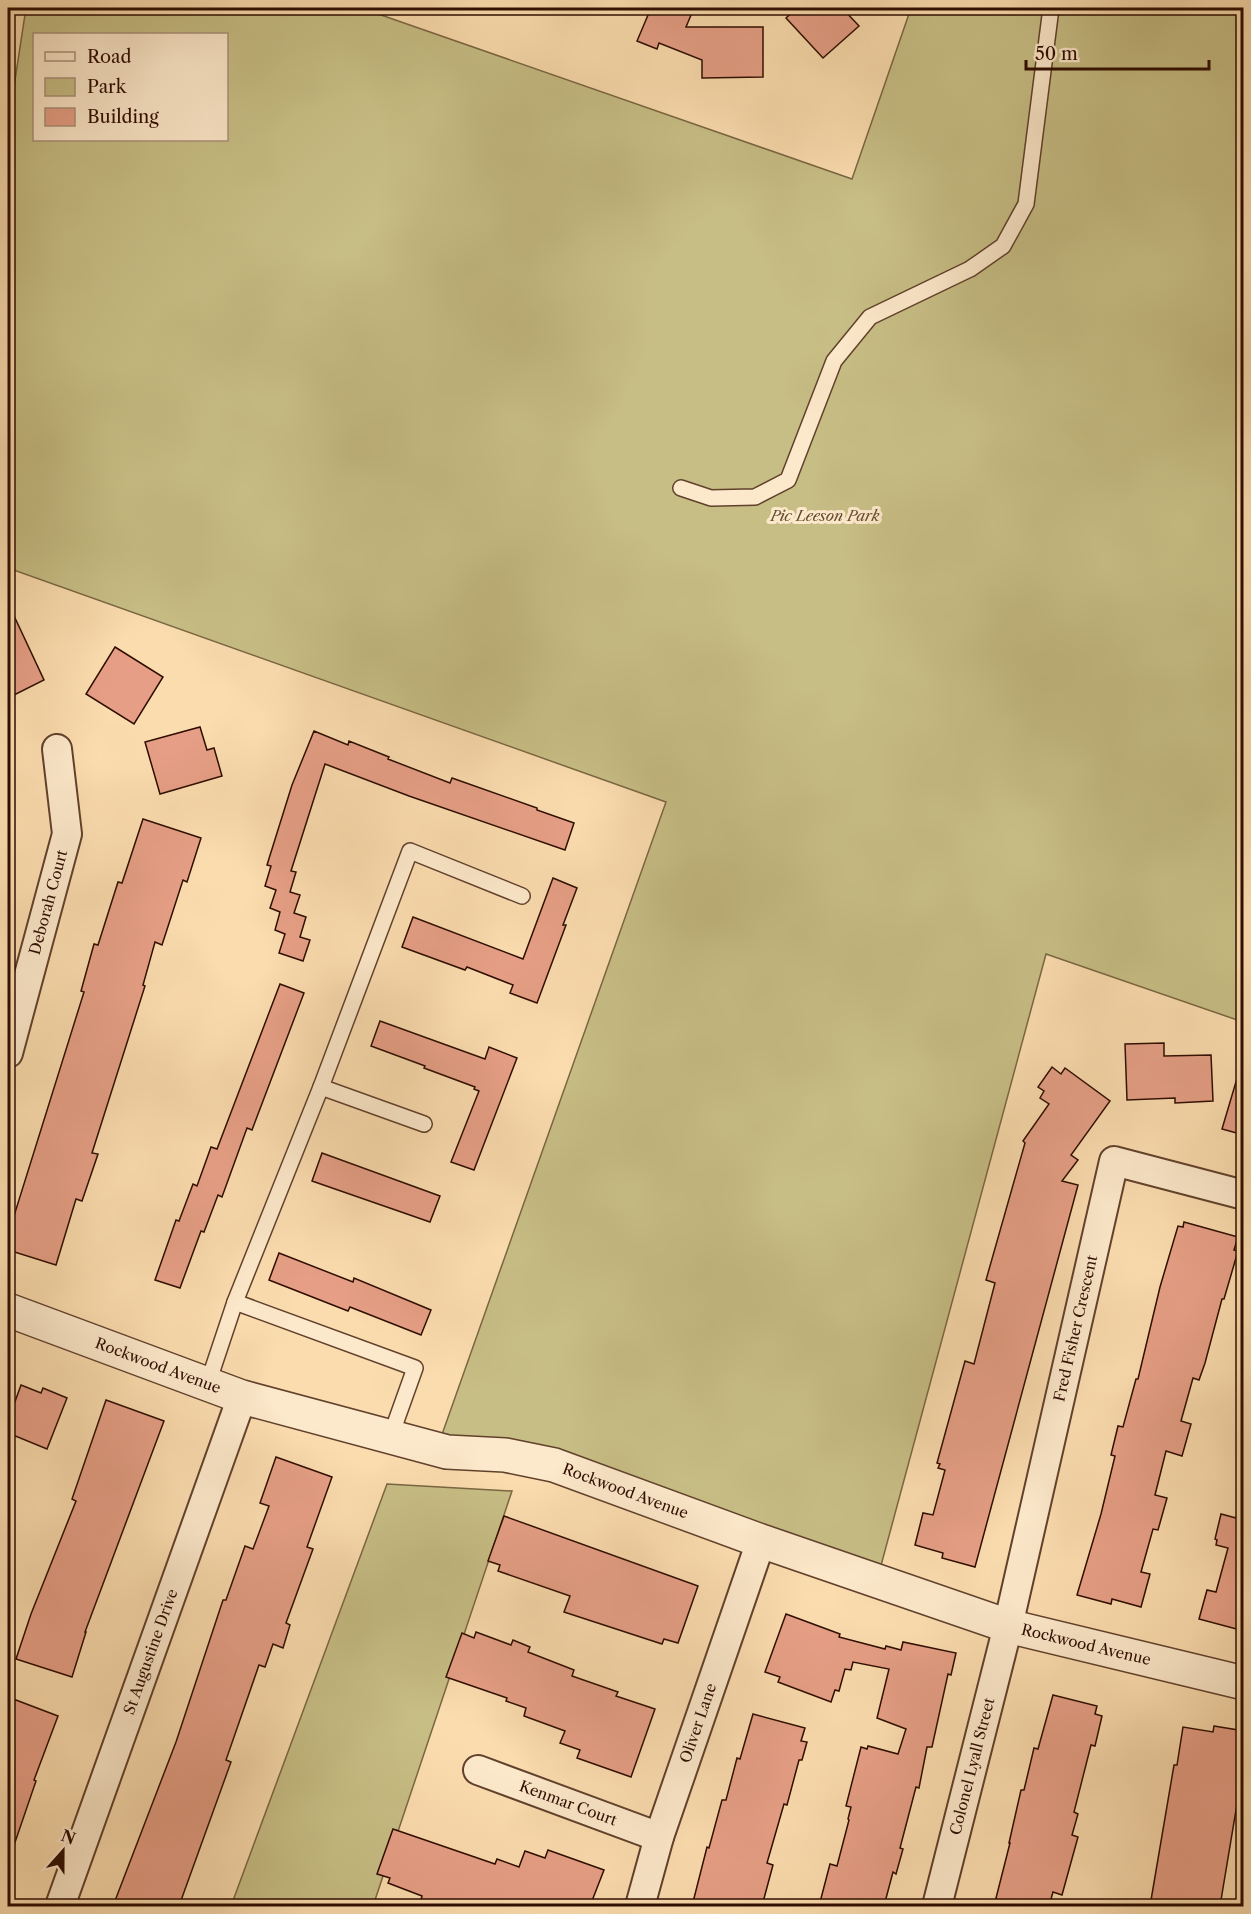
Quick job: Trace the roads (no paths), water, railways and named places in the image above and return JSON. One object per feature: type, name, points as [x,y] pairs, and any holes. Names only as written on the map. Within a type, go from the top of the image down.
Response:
[{"type":"street","name":"Deborah Court","points":[[8,1053],[67,834],[57,749]]},
{"type":"street","name":"Fred Fisher Crescent","points":[[1008,1626],[1114,1161],[1244,1195]]},
{"type":"street","name":"Rockwood Avenue","points":[[8,1310],[242,1397],[447,1452],[505,1455],[554,1466],[761,1542],[1008,1626],[1244,1683]]},
{"type":"street","name":"St Augustine Drive","points":[[60,1906],[242,1397]]},
{"type":"street","name":"Oliver Lane","points":[[640,1906],[659,1837],[761,1542]]},
{"type":"street","name":"Colonel Lyall Street","points":[[937,1906],[1008,1626]]},
{"type":"street","name":"Kenmar Court","points":[[478,1770],[659,1837]]},
{"type":"lane","points":[[681,488],[711,498],[754,497],[788,480],[834,361],[870,317],[970,269],[1003,246],[1026,204],[1051,8]]},
{"type":"lane","points":[[208,1383],[236,1302],[321,1087],[410,850],[522,896]]},
{"type":"lane","points":[[321,1087],[424,1124]]},
{"type":"lane","points":[[236,1302],[415,1368],[390,1438]]},
{"type":"park label","name":"Pic Leeson Park","points":[[825,516]]}]
